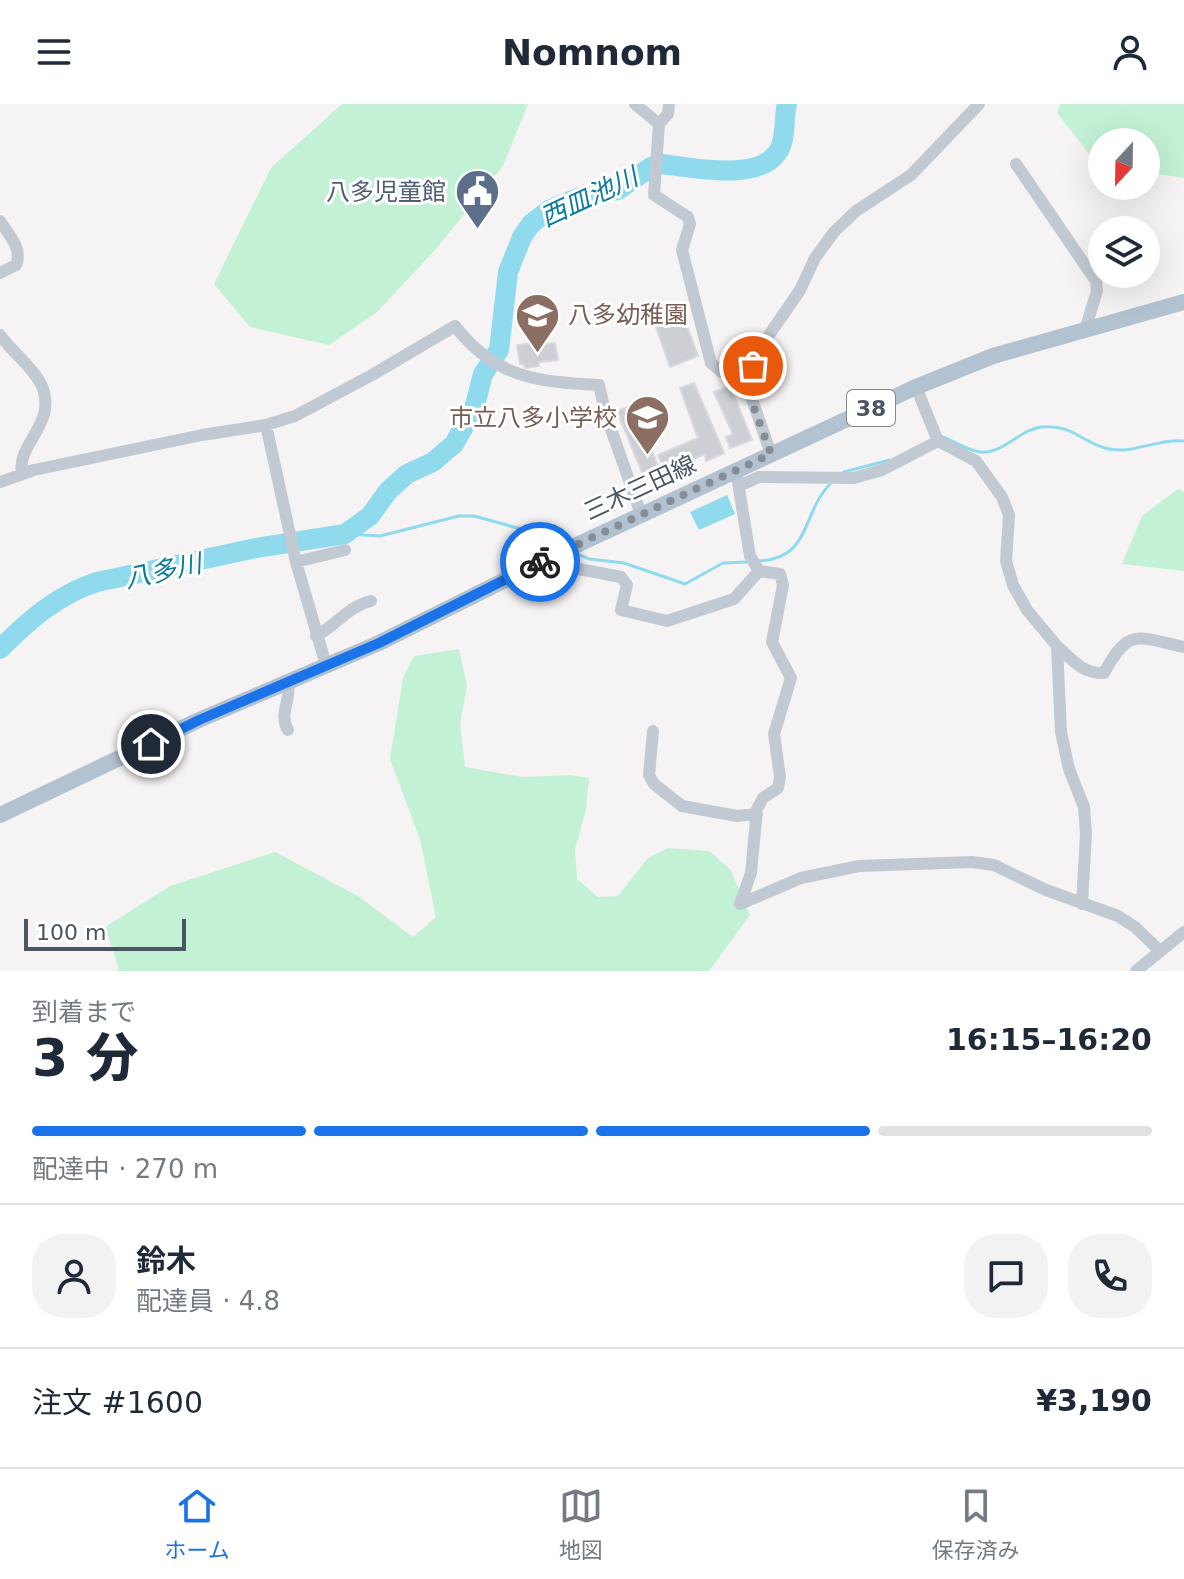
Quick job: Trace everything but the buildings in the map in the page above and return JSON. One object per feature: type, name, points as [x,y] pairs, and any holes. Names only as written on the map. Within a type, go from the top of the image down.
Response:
[{"type":"main road","name":"三木三田線","points":[[0,815],[199,720],[379,643],[641,514],[738,478],[771,454],[916,387],[993,356],[1184,302]]},
{"type":"street","points":[[635,104],[659,124]]},
{"type":"street","points":[[669,104],[668,114],[659,124],[654,195],[688,217],[690,224],[682,250],[711,363],[722,372],[745,379]]},
{"type":"street","points":[[745,379],[800,290],[815,258],[834,232],[856,211],[911,175],[979,104]]},
{"type":"street","points":[[1016,164],[1096,281],[1097,291],[1085,330]]},
{"type":"street","points":[[0,221],[17,248],[19,257],[16,265],[0,273]]},
{"type":"street","points":[[0,482],[22,473],[202,435],[266,425],[316,406],[455,326],[490,361],[539,381],[599,385],[606,415],[641,514]]},
{"type":"street","points":[[0,335],[31,369],[46,399],[40,425],[20,464],[22,473]]},
{"type":"street","points":[[745,379],[771,454]]},
{"type":"street","points":[[916,387],[938,441],[976,461],[1002,497],[1009,515],[1006,561],[1013,585],[1027,610],[1057,646],[1077,665],[1097,674],[1104,673],[1118,647],[1128,639],[1184,647]]},
{"type":"street","points":[[266,425],[295,558],[326,665]]},
{"type":"street","points":[[759,571],[750,556],[738,478],[854,478],[882,470],[938,441]]},
{"type":"street","points":[[295,558],[345,550]]},
{"type":"street","points":[[560,553],[579,569],[621,577],[627,585],[621,610],[667,621],[734,599],[759,571]]},
{"type":"street","points":[[759,571],[780,574],[783,585],[772,642],[791,678],[774,734],[780,777],[778,788],[763,798],[757,814],[751,873],[740,904],[801,878],[859,866],[972,862],[994,865],[1082,904],[1118,916],[1135,927],[1160,951]]},
{"type":"street","points":[[316,636],[332,628],[345,613],[371,601]]},
{"type":"street","points":[[1057,646],[1061,732],[1069,769],[1084,807],[1086,834],[1082,904]]},
{"type":"street","points":[[288,681],[290,691],[283,716],[288,730]]},
{"type":"street","points":[[653,731],[649,775],[654,784],[682,806],[737,816],[757,814]]},
{"type":"street","points":[[1136,971],[1184,932]]},
{"type":"green space","points":[[342,104],[528,104],[503,166],[436,249],[377,312],[329,345],[250,327],[214,284],[271,168]]},
{"type":"green space","points":[[1060,104],[1184,104],[1184,178],[1160,174],[1160,128],[1088,128],[1088,152],[1057,113]]},
{"type":"green space","points":[[1178,489],[1184,492],[1184,571],[1122,564],[1142,516]]},
{"type":"green space","points":[[459,649],[467,686],[460,724],[465,767],[522,777],[571,775],[589,778],[586,810],[575,849],[577,879],[598,897],[618,896],[647,859],[667,848],[709,851],[730,869],[750,915],[709,971],[116,971],[119,969],[105,927],[170,886],[275,852],[358,896],[413,937],[436,917],[420,839],[390,759],[403,678],[414,656]]},
{"type":"water","points":[[727,495],[735,514],[699,530],[690,512]]},
{"type":"waterway","name":"西皿池川","points":[[0,649],[44,610],[69,594],[97,582],[256,548],[345,534],[370,516],[388,491],[407,474],[433,462],[454,444],[474,409],[483,374],[499,350],[508,272],[522,237],[531,224],[549,210],[580,197],[618,190],[651,167],[661,164],[739,170],[768,162],[782,142],[787,104]]},
{"type":"waterway","points":[[940,436],[980,452],[996,450],[1026,432],[1042,427],[1061,428],[1096,445],[1115,450],[1184,441]]},
{"type":"waterway","points":[[844,472],[890,460]]},
{"type":"waterway","points":[[759,561],[789,552],[832,482]]},
{"type":"waterway","points":[[345,534],[380,536],[459,516],[474,516],[525,530],[559,545]]},
{"type":"waterway","points":[[573,552],[589,559],[624,563],[685,584],[723,563],[747,562]]},
{"type":"way so far","points":[[540,562],[771,454],[747,389],[745,379],[753,366]]},
{"type":"place","name":"八多児童館","points":[[477,231]]},
{"type":"place","name":"八多幼稚園","points":[[537,354]]},
{"type":"place","name":"市立八多小学校","points":[[648,457]]},
{"type":"route","points":[[151,744],[199,720],[379,643],[540,562]]},
{"type":"water label","name":"八多川","points":[[163,571]]}]
